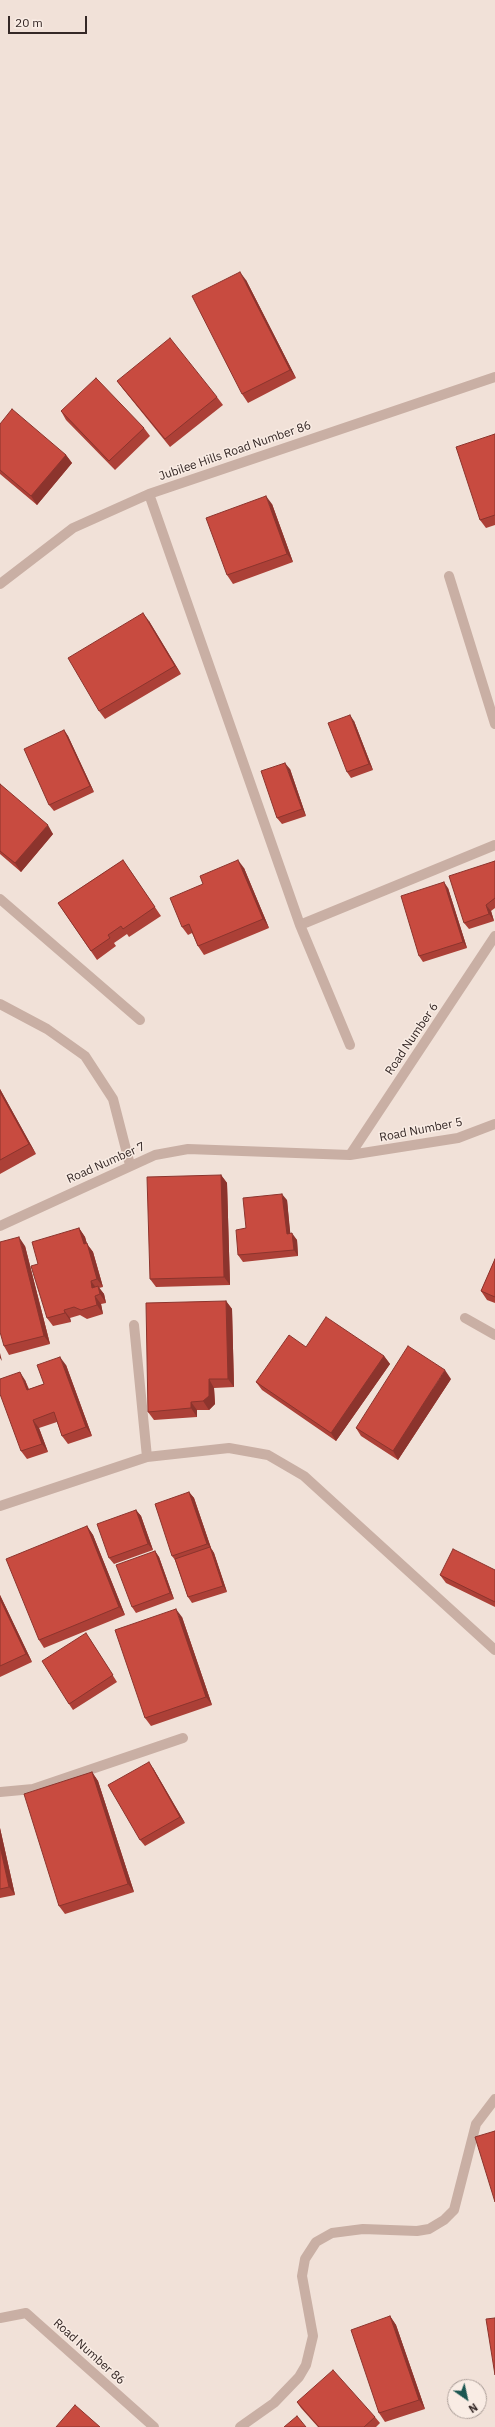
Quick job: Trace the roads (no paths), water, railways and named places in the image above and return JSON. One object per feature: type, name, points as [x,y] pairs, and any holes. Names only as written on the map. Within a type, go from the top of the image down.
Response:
[{"type":"street","name":"Jubilee Hills Road Number 86","points":[[0,584],[73,528],[149,494],[495,377]]},
{"type":"street","points":[[149,494],[300,926],[350,1045]]},
{"type":"street","points":[[449,576],[495,724]]},
{"type":"street","points":[[300,926],[495,845]]},
{"type":"street","points":[[0,899],[140,1020]]},
{"type":"street","name":"Road Number 6","points":[[350,1155],[495,936]]},
{"type":"street","points":[[0,1004],[47,1029],[85,1056],[113,1099],[130,1165]]},
{"type":"street","name":"Road Number 5","points":[[350,1155],[458,1138],[495,1124]]},
{"type":"street","name":"Road Number 7","points":[[0,1226],[130,1165],[155,1155],[188,1149],[350,1155]]},
{"type":"street","points":[[465,1318],[495,1335]]},
{"type":"street","points":[[134,1325],[147,1457]]},
{"type":"street","points":[[0,1506],[147,1457],[229,1448],[268,1455],[304,1476],[495,1650]]},
{"type":"street","points":[[0,1792],[33,1789],[183,1738]]},
{"type":"street","points":[[240,2427],[274,2403],[299,2377],[306,2365],[313,2336],[302,2276],[305,2259],[316,2242],[332,2233],[363,2229],[417,2231],[429,2229],[444,2220],[454,2210],[476,2124],[495,2099]]},
{"type":"street","name":"Road Number 86","points":[[0,2318],[26,2313],[154,2427]]}]
